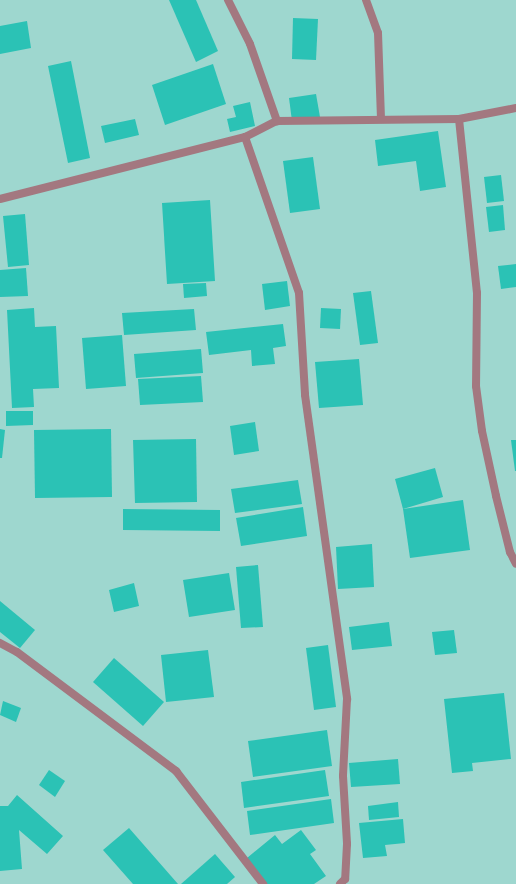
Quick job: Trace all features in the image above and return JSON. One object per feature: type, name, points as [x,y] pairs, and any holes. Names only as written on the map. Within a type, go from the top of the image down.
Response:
[{"type":"street","points":[[228,0],[250,44],[278,121]]},
{"type":"street","points":[[366,0],[378,33],[381,119]]},
{"type":"street","points":[[0,199],[245,137],[278,121],[459,119],[516,108]]},
{"type":"street","points":[[459,119],[477,293],[476,386],[482,431],[496,496],[510,552],[516,564]]},
{"type":"street","points":[[245,137],[299,293],[305,395],[348,699],[343,776],[347,844],[345,879],[340,884]]},
{"type":"street","points":[[0,643],[17,652],[176,771],[263,884]]},
{"type":"building","points":[[169,0],[196,0],[218,51],[196,62]]},
{"type":"building","points":[[293,18],[318,19],[316,60],[292,59]]},
{"type":"building","points":[[27,21],[31,48],[0,54],[0,26]]},
{"type":"building","points":[[71,61],[90,158],[68,163],[48,66]]},
{"type":"building","points":[[213,64],[226,104],[165,125],[152,85]]},
{"type":"building","points":[[316,94],[320,117],[292,121],[289,98]]},
{"type":"building","points":[[250,102],[255,126],[230,132],[227,119],[236,117],[233,106]]},
{"type":"building","points":[[135,119],[139,135],[105,143],[101,126]]},
{"type":"building","points":[[438,131],[446,187],[420,191],[416,161],[378,166],[375,140]]},
{"type":"building","points":[[313,157],[320,209],[290,213],[283,161]]},
{"type":"building","points":[[501,175],[504,201],[487,203],[484,177]]},
{"type":"building","points":[[210,200],[215,281],[167,284],[162,203]]},
{"type":"building","points":[[503,205],[505,230],[489,232],[486,207]]},
{"type":"building","points":[[25,214],[29,265],[8,267],[3,216]]},
{"type":"building","points":[[516,264],[516,287],[501,289],[498,266]]},
{"type":"building","points":[[26,268],[28,296],[0,297],[0,270]]},
{"type":"building","points":[[287,281],[290,306],[265,310],[262,284]]},
{"type":"building","points":[[206,283],[207,296],[184,298],[183,284]]},
{"type":"building","points":[[371,291],[378,343],[360,345],[353,293]]},
{"type":"building","points":[[34,308],[35,327],[56,326],[59,388],[33,389],[34,407],[12,408],[7,310]]},
{"type":"building","points":[[321,308],[341,309],[340,329],[320,328]]},
{"type":"building","points":[[194,309],[196,330],[124,335],[122,313]]},
{"type":"building","points":[[283,324],[286,346],[273,348],[275,364],[252,366],[251,350],[209,355],[206,332]]},
{"type":"building","points":[[122,335],[126,386],[86,389],[82,338]]},
{"type":"building","points":[[201,349],[203,373],[136,378],[134,354]]},
{"type":"building","points":[[359,359],[363,405],[319,408],[315,362]]},
{"type":"building","points":[[201,376],[203,402],[140,405],[138,379]]},
{"type":"building","points":[[6,411],[33,411],[33,425],[6,426]]},
{"type":"building","points":[[255,422],[259,451],[234,455],[230,426]]},
{"type":"building","points":[[0,429],[5,430],[2,458],[0,458]]},
{"type":"building","points":[[111,429],[112,497],[35,498],[34,430]]},
{"type":"building","points":[[196,439],[197,502],[135,503],[133,440]]},
{"type":"building","points":[[511,440],[516,440],[516,471],[515,471]]},
{"type":"building","points":[[435,468],[443,497],[403,509],[395,479]]},
{"type":"building","points":[[298,480],[302,504],[235,513],[231,489]]},
{"type":"building","points":[[463,500],[470,550],[410,558],[403,509]]},
{"type":"building","points":[[303,507],[307,536],[241,546],[236,518]]},
{"type":"building","points":[[123,509],[220,510],[220,531],[123,530]]},
{"type":"building","points":[[372,544],[374,587],[338,589],[336,547]]},
{"type":"building","points":[[258,565],[263,627],[241,628],[236,567]]},
{"type":"building","points":[[229,573],[235,610],[189,617],[183,580]]},
{"type":"building","points":[[134,583],[139,606],[114,612],[109,590]]},
{"type":"building","points":[[0,601],[35,630],[20,648],[0,632]]},
{"type":"building","points":[[389,622],[392,646],[352,650],[349,627]]},
{"type":"building","points":[[454,630],[457,653],[435,655],[432,632]]},
{"type":"building","points":[[328,645],[336,707],[314,710],[306,648]]},
{"type":"building","points":[[208,650],[214,697],[166,702],[161,655]]},
{"type":"building","points":[[114,658],[164,702],[143,726],[93,682]]},
{"type":"building","points":[[504,693],[511,759],[472,763],[473,771],[452,773],[444,699]]},
{"type":"building","points":[[3,701],[21,708],[16,722],[0,715]]},
{"type":"building","points":[[327,730],[332,766],[253,777],[248,741]]},
{"type":"building","points":[[398,759],[400,784],[351,787],[349,763]]},
{"type":"building","points":[[49,770],[65,781],[55,797],[39,785]]},
{"type":"building","points":[[325,770],[329,796],[244,808],[241,782]]},
{"type":"building","points":[[17,795],[63,836],[47,854],[19,830],[22,869],[0,871],[0,806],[8,806]]},
{"type":"building","points":[[331,799],[334,823],[250,835],[247,811]]},
{"type":"building","points":[[398,802],[399,817],[369,820],[368,806]]},
{"type":"building","points":[[403,819],[405,843],[385,845],[387,856],[363,858],[359,823]]},
{"type":"building","points":[[129,828],[178,884],[133,884],[103,850]]},
{"type":"building","points":[[301,830],[316,850],[310,854],[326,876],[314,884],[266,884],[247,858],[275,835],[282,844]]},
{"type":"building","points":[[215,854],[235,877],[227,884],[181,884]]}]
